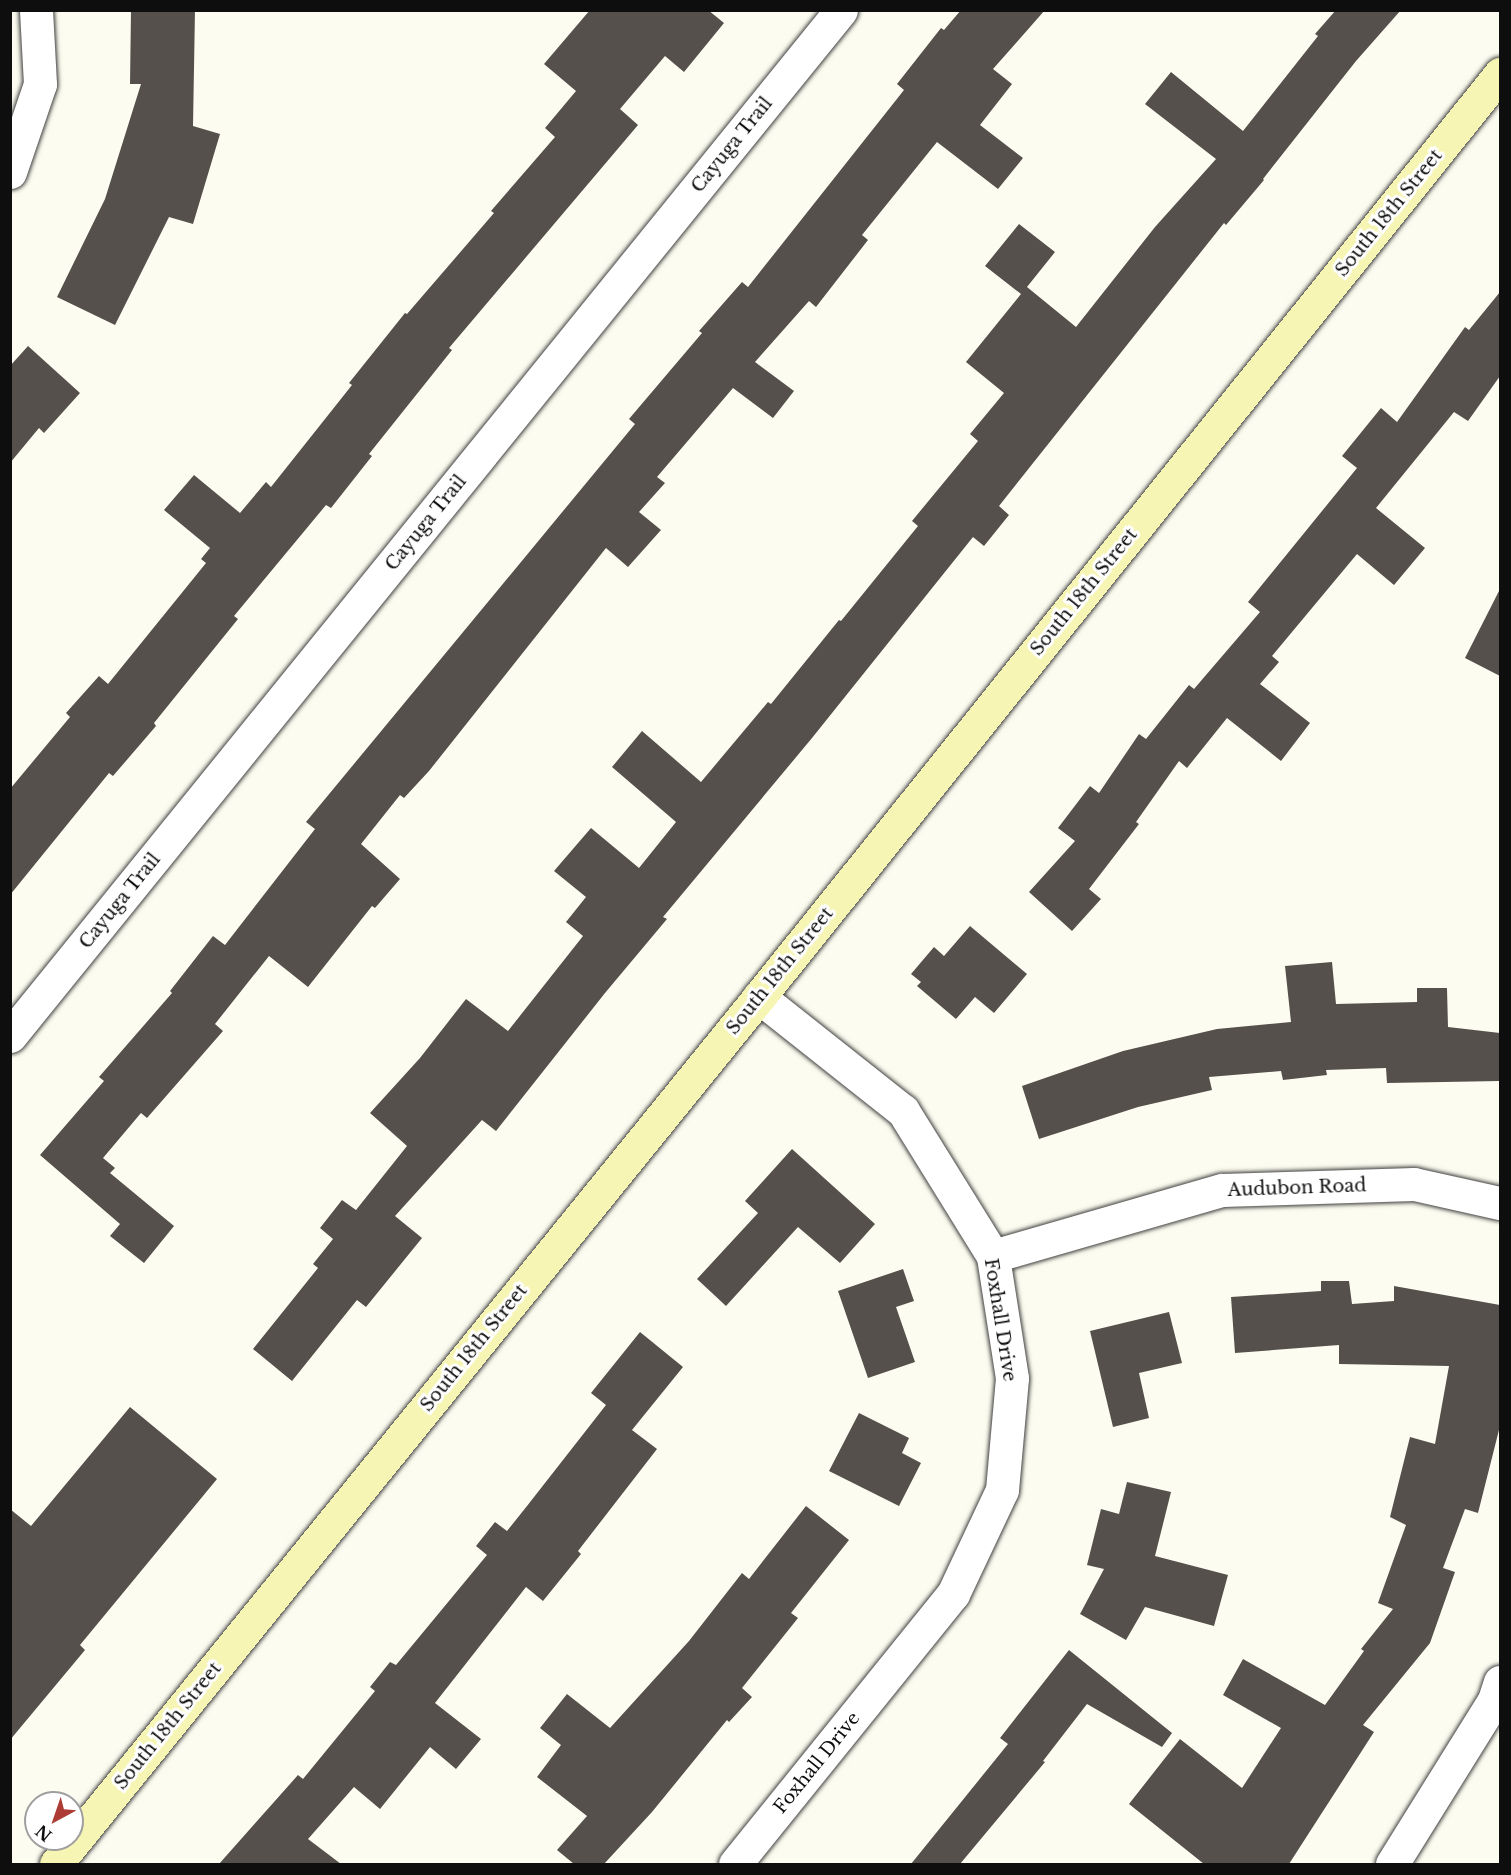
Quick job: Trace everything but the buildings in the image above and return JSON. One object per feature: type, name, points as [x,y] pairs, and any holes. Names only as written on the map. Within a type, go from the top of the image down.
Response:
[{"type":"main road","name":"South 18th Street","points":[[56,1864],[759,997],[1500,74]]},
{"type":"street","points":[[10,172],[40,84],[36,10]]},
{"type":"street","name":"Cayuga Trail","points":[[10,1036],[841,10]]},
{"type":"street","name":"Foxhall Drive","points":[[735,1864],[953,1594],[1002,1490],[1012,1378],[993,1256],[903,1112],[759,997]]},
{"type":"street","name":"Audubon Road","points":[[993,1256],[1222,1190],[1414,1184],[1500,1203]]},
{"type":"street","points":[[1392,1864],[1494,1700],[1500,1682]]}]
